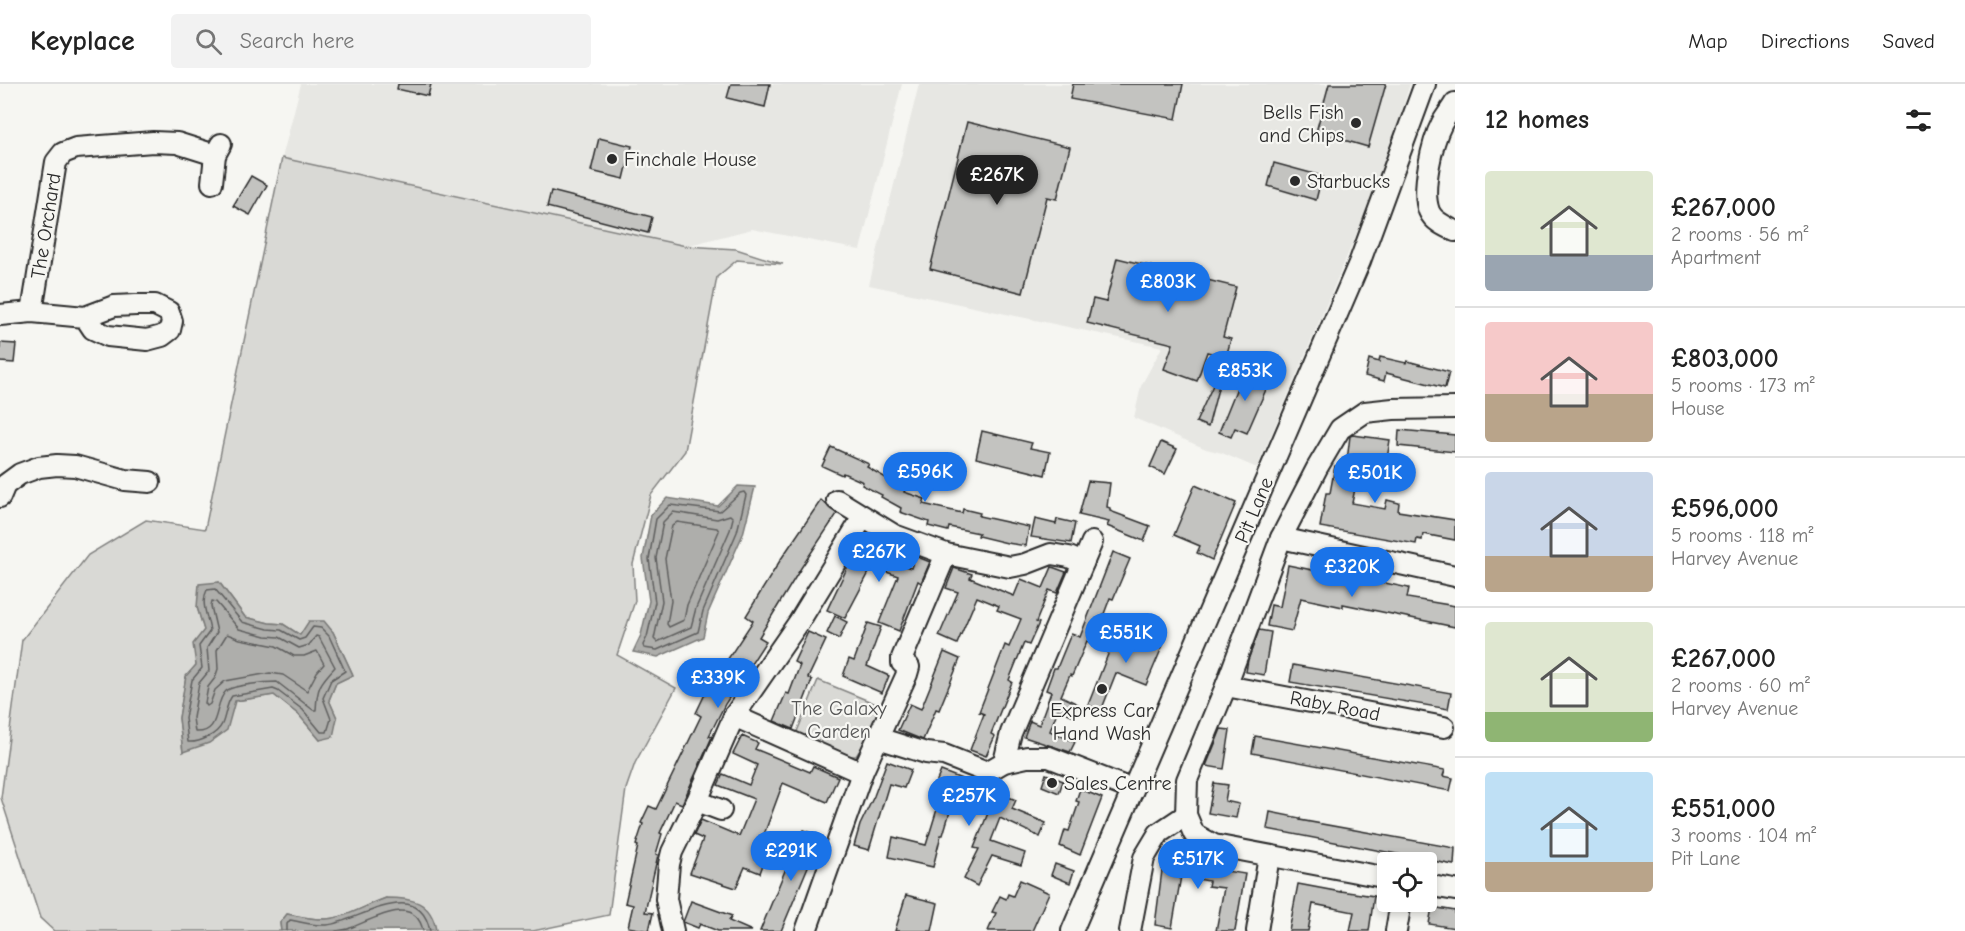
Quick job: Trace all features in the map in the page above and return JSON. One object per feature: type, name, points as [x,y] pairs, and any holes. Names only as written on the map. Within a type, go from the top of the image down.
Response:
[{"type":"street","name":"Pit Lane","points":[[1072,931],[1360,261],[1425,84]]},
{"type":"street","points":[[1455,103],[1442,123],[1434,144],[1428,178],[1427,202],[1430,213],[1437,221],[1455,231]]},
{"type":"street","name":"The Orchard","points":[[32,312],[56,162],[63,153],[76,148],[153,142],[218,149],[212,183]]},
{"type":"street","points":[[0,315],[32,312],[85,317]]},
{"type":"street","points":[[1377,876],[1214,845],[1194,834],[1186,815],[1187,780],[1226,686],[1281,538],[1340,429],[1365,412],[1455,408]]},
{"type":"street","points":[[2,487],[20,474],[39,467],[57,465],[75,466],[124,488],[150,482]]},
{"type":"street","points":[[837,500],[894,535],[946,554],[1010,567],[1051,554],[1069,557],[1083,563]]},
{"type":"street","points":[[673,931],[666,899],[672,852],[734,716],[799,622],[863,517]]},
{"type":"street","points":[[1281,538],[1455,576]]},
{"type":"street","points":[[1004,762],[1011,733],[1092,542]]},
{"type":"street","points":[[806,931],[862,773],[907,674],[909,667],[902,663],[902,658],[946,554]]},
{"type":"street","name":"Raby Road","points":[[1226,686],[1444,727]]},
{"type":"street","points":[[734,716],[862,773]]},
{"type":"street","points":[[878,738],[926,753],[944,755],[987,772],[1004,762],[1027,757],[1049,757],[1133,790]]},
{"type":"street","points":[[697,801],[721,810]]},
{"type":"street","points":[[1130,931],[1144,858],[1159,833],[1186,815]]},
{"type":"street","points":[[1257,931],[1269,856]]},
{"type":"street","points":[[1437,887],[1455,891]]},
{"type":"street","points":[[1396,931],[1399,912]]},
{"type":"shaded area","points":[[301,84],[902,84],[860,250],[752,229],[686,246],[282,158]]},
{"type":"shaded area","points":[[919,84],[1410,84],[1382,174],[1257,468],[1134,418],[1141,386],[1162,347],[869,285]]},
{"type":"green space","points":[[282,158],[686,246],[736,249],[783,264],[737,260],[717,277],[685,451],[651,495],[633,564],[635,601],[617,655],[676,688],[635,763],[626,789],[609,915],[533,931],[436,931],[386,898],[334,918],[316,919],[287,914],[280,923],[281,931],[54,931],[40,918],[1,798],[22,640],[88,555],[146,520],[205,529]],"holes":[[[219,582],[245,617],[283,624],[300,635],[333,632],[353,675],[336,683],[329,700],[337,718],[320,740],[299,715],[274,695],[235,701],[183,752],[179,718],[186,677],[196,665],[204,630],[197,607]]]},
{"type":"green space","name":"The Galaxy Garden","points":[[818,680],[881,706],[856,756],[849,756],[796,734]]},
{"type":"water","points":[[738,486],[755,487],[743,534],[708,613],[703,637],[658,657],[633,652],[641,635],[649,601],[643,558],[651,515],[667,498],[718,506]]},
{"type":"water","points":[[219,582],[245,617],[283,624],[300,635],[309,621],[324,621],[333,632],[353,675],[336,683],[329,700],[337,718],[333,737],[320,740],[299,715],[274,695],[235,701],[227,730],[209,743],[183,752],[179,718],[186,676],[196,665],[193,644],[204,630],[197,607],[199,584]]},
{"type":"water","points":[[386,898],[412,900],[419,903],[430,913],[436,930],[281,931],[280,923],[287,914],[316,919],[334,918]]},
{"type":"building","points":[[398,84],[431,84],[428,96],[397,89]]},
{"type":"building","points":[[731,84],[770,84],[765,107],[727,98]]},
{"type":"building","points":[[1073,84],[1183,84],[1176,119],[1070,99]]},
{"type":"building","points":[[1329,84],[1386,84],[1368,147],[1316,132]]},
{"type":"building","points":[[967,122],[1070,147],[1057,199],[1047,197],[1023,293],[930,269]]},
{"type":"building","name":"Finchale House","points":[[599,138],[632,146],[624,179],[591,171]]},
{"type":"building","name":"Starbucks","points":[[1274,163],[1322,176],[1316,200],[1268,186]]},
{"type":"building","points":[[251,176],[267,185],[250,215],[233,206]]},
{"type":"building","points":[[551,191],[652,217],[648,233],[547,207]]},
{"type":"building","points":[[1117,258],[1236,287],[1223,337],[1231,339],[1226,357],[1207,352],[1197,381],[1164,369],[1173,344],[1087,323],[1093,299],[1106,302]]},
{"type":"building","points":[[0,343],[16,344],[14,363],[0,362]]},
{"type":"building","points":[[1380,357],[1406,363],[1407,361],[1449,372],[1445,388],[1386,373],[1384,381],[1365,376],[1369,359],[1379,362]]},
{"type":"building","points":[[1245,368],[1271,378],[1247,433],[1235,428],[1231,437],[1219,432]]},
{"type":"building","points":[[1214,383],[1219,385],[1208,427],[1196,422]]},
{"type":"building","points":[[1399,430],[1455,435],[1455,452],[1398,446]]},
{"type":"building","points":[[982,431],[1032,443],[1030,448],[1050,452],[1045,475],[976,458]]},
{"type":"building","points":[[1350,436],[1390,440],[1387,459],[1362,455],[1352,503],[1385,509],[1387,500],[1399,503],[1398,511],[1455,520],[1455,540],[1423,534],[1422,540],[1417,539],[1416,544],[1320,527],[1326,493],[1330,493],[1335,466],[1346,469]]},
{"type":"building","points":[[1161,442],[1177,449],[1165,474],[1150,467]]},
{"type":"building","points":[[831,447],[869,464],[867,467],[905,489],[904,492],[925,499],[923,504],[962,513],[963,509],[980,513],[979,516],[1029,527],[1026,546],[978,536],[979,533],[949,527],[948,531],[928,526],[929,522],[900,512],[901,508],[862,485],[863,482],[822,466]]},
{"type":"building","points":[[1088,481],[1110,483],[1107,507],[1110,511],[1150,526],[1144,541],[1107,526],[1109,522],[1079,515]]},
{"type":"building","points":[[1195,485],[1236,503],[1212,560],[1197,553],[1200,546],[1174,535]]},
{"type":"building","points":[[821,500],[837,514],[759,637],[766,641],[725,704],[709,736],[712,737],[682,804],[675,801],[660,833],[662,834],[645,912],[653,913],[649,931],[628,927],[633,905],[625,903],[638,846],[636,845],[643,824],[641,823],[649,806],[656,809],[701,716],[696,713],[706,692],[753,621],[746,616]]},
{"type":"building","points":[[1035,519],[1056,524],[1057,519],[1075,523],[1071,543],[1031,537]]},
{"type":"building","points":[[867,533],[882,542],[876,557],[911,568],[915,556],[930,562],[921,583],[918,581],[899,631],[879,623],[898,576],[872,567],[845,618],[827,610],[849,564],[853,566]]},
{"type":"building","points":[[1113,552],[1130,559],[1113,599],[1110,598],[1093,643],[1087,641],[1061,696],[1078,704],[1072,715],[1058,709],[1050,731],[1075,742],[1070,752],[1024,737],[1030,721],[1039,725],[1051,692],[1046,690],[1054,668],[1057,668],[1071,634],[1080,637]]},
{"type":"building","points":[[1288,565],[1409,588],[1407,598],[1455,606],[1455,627],[1343,604],[1343,607],[1301,598],[1292,631],[1267,626],[1271,605],[1280,607]]},
{"type":"building","points":[[1052,567],[1066,572],[1057,593],[1049,590],[1036,622],[1039,623],[1029,645],[1024,643],[1009,680],[1012,682],[991,734],[995,736],[986,756],[970,750],[984,714],[979,712],[1005,645],[1009,647],[1021,619],[997,610],[999,606],[977,597],[957,644],[939,636],[958,592],[946,588],[954,568],[972,574],[970,578],[1014,596],[1021,579],[1043,588]]},
{"type":"building","points":[[835,616],[847,622],[839,639],[827,633]]},
{"type":"building","points":[[868,623],[881,627],[867,666],[889,676],[882,693],[843,676],[849,659],[854,661]]},
{"type":"building","points":[[1124,629],[1163,645],[1146,685],[1116,673],[1101,711],[1088,705],[1112,644],[1117,645]]},
{"type":"building","points":[[1259,630],[1271,632],[1264,675],[1246,672]]},
{"type":"building","points":[[808,632],[826,640],[808,678],[812,680],[793,729],[774,721],[786,693],[789,694],[800,665],[794,662]]},
{"type":"building","points":[[944,652],[960,659],[939,710],[936,709],[923,740],[898,730],[910,704],[921,709]]},
{"type":"building","points":[[1293,665],[1451,693],[1448,709],[1290,682]]},
{"type":"building","points":[[1221,729],[1230,730],[1224,769],[1206,766]]},
{"type":"building","points":[[742,736],[758,743],[755,749],[810,772],[813,766],[838,777],[827,802],[783,783],[755,859],[764,862],[760,873],[745,867],[736,888],[690,873],[703,839],[694,835],[701,820],[739,836],[754,799],[718,785],[723,774],[749,785],[757,765],[733,754]]},
{"type":"building","points":[[1255,736],[1445,770],[1443,776],[1453,778],[1450,791],[1252,753]]},
{"type":"building","points":[[887,761],[911,770],[904,788],[889,784],[869,850],[854,846],[860,825]]},
{"type":"building","points":[[941,771],[1016,800],[1012,809],[1046,823],[1040,837],[1000,818],[991,841],[1025,853],[1021,865],[992,856],[977,886],[964,879],[979,849],[974,848],[988,813],[954,798],[933,867],[889,857],[893,837],[926,845],[942,793],[933,790]]},
{"type":"building","name":"Sales Centre","points":[[1046,774],[1063,781],[1059,793],[1042,786]]},
{"type":"building","points":[[1214,783],[1228,785],[1225,801],[1239,804],[1236,818],[1208,813]]},
{"type":"building","points":[[1080,789],[1102,798],[1080,855],[1060,846],[1065,830],[1069,831],[1079,802],[1076,801]]},
{"type":"building","points":[[1270,812],[1300,818],[1300,820],[1455,848],[1454,865],[1437,862],[1437,852],[1386,852],[1267,829]]},
{"type":"building","points":[[804,830],[822,837],[814,858],[812,857],[781,931],[760,931],[789,861],[791,862]]},
{"type":"building","points":[[1164,855],[1202,861],[1201,867],[1245,874],[1235,931],[1216,931],[1224,888],[1208,886],[1209,881],[1181,876],[1172,928],[1155,925]]},
{"type":"building","points":[[1055,864],[1074,871],[1070,883],[1051,875]]},
{"type":"building","points":[[1020,880],[1049,893],[1032,931],[988,931],[996,913],[992,912],[1000,896],[1006,899],[1008,894],[1013,896]]},
{"type":"building","points":[[1298,884],[1374,896],[1369,931],[1350,931],[1354,912],[1313,904],[1308,931],[1289,931]]},
{"type":"building","points":[[906,895],[938,903],[932,931],[895,931]]},
{"type":"building","points":[[691,901],[732,916],[729,921],[752,931],[718,931],[700,924],[698,928],[683,922]]},
{"type":"building","points":[[1437,908],[1455,911],[1455,928],[1429,924],[1431,912],[1437,912]]},
{"type":"place","name":"Bells Fish and Chips","points":[[1356,123]]},
{"type":"place","name":"Finchale House","points":[[612,159]]},
{"type":"place","name":"Starbucks","points":[[1295,181]]},
{"type":"place","name":"Express Car Hand Wash","points":[[1102,689]]},
{"type":"place","name":"Sales Centre","points":[[1052,783]]}]
